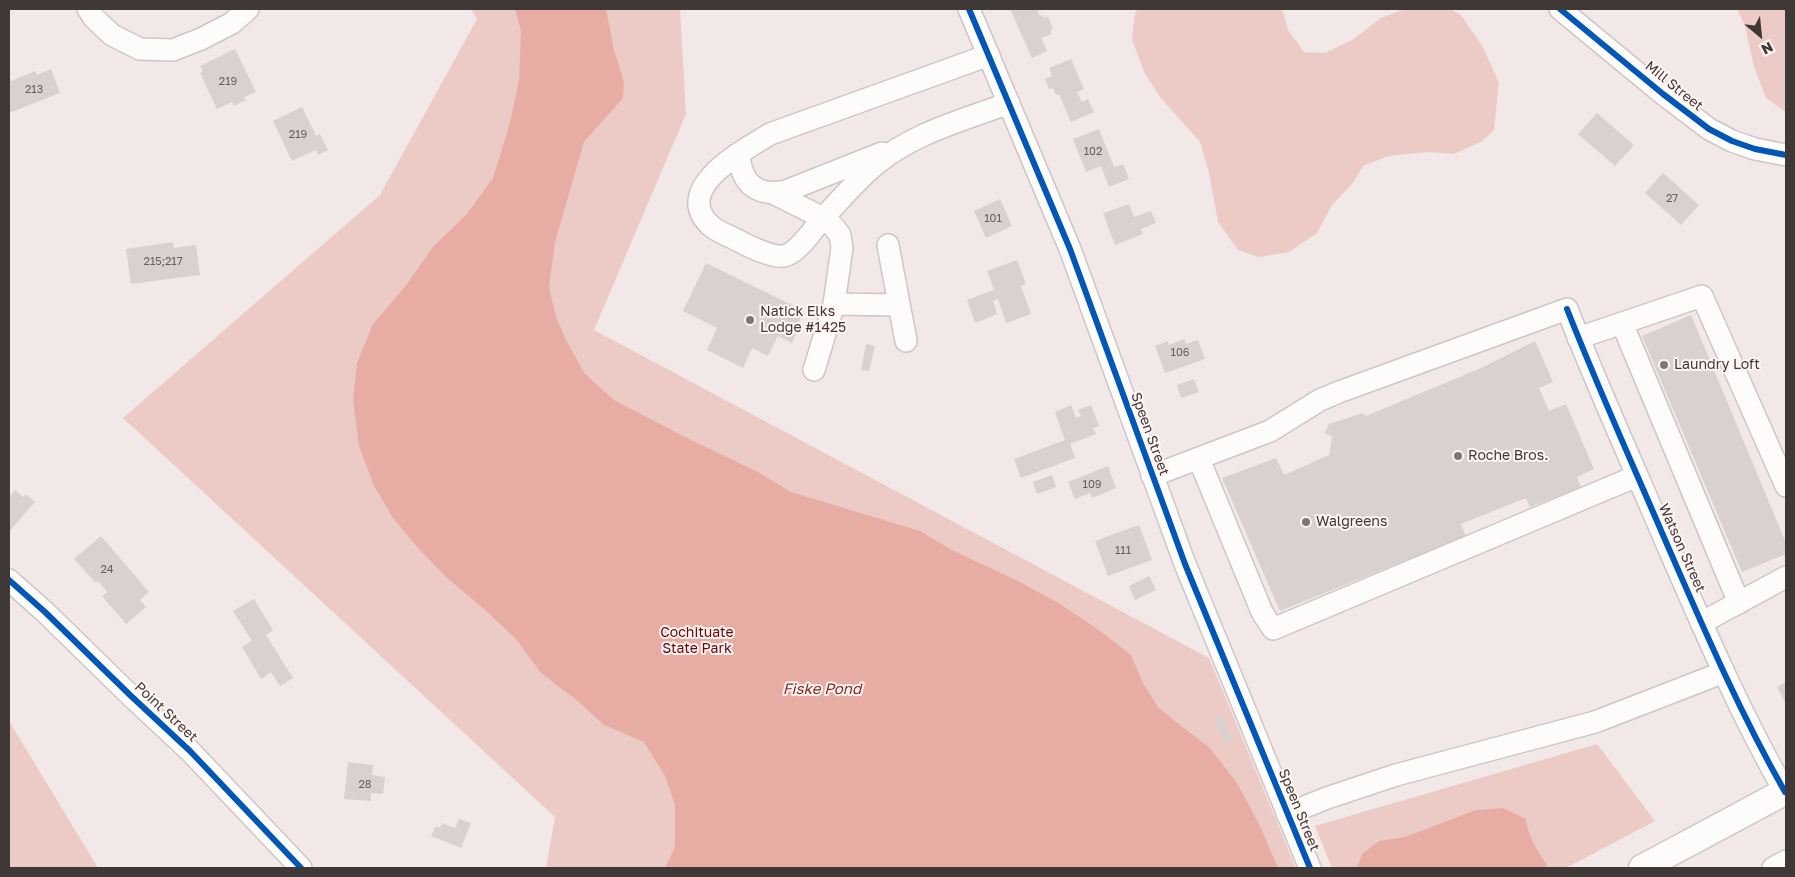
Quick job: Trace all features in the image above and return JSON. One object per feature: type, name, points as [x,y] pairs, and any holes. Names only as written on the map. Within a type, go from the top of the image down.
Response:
[{"type":"main road","points":[[1642,868],[1785,791]]},
{"type":"street","points":[[88,9],[94,18],[112,35],[140,49],[173,50],[202,40],[232,23],[248,9]]},
{"type":"street","name":"Speen Street","points":[[969,9],[1070,249],[1152,476],[1209,625],[1310,868]]},
{"type":"street","name":"Mill Street","points":[[1560,9],[1662,94],[1709,129],[1732,141],[1755,149],[1786,155]]},
{"type":"street","points":[[905,143],[875,165],[823,218],[799,246],[787,256],[776,256],[738,241],[712,227],[704,218],[700,197],[703,186],[712,174],[770,134],[989,55]]},
{"type":"street","points":[[739,154],[740,168],[745,179],[758,191],[774,193],[786,191],[1009,103]]},
{"type":"street","points":[[774,193],[823,218],[840,235],[842,248],[834,304],[814,370]]},
{"type":"street","points":[[888,245],[906,341]]},
{"type":"street","points":[[1578,338],[1702,296],[1786,486]]},
{"type":"street","points":[[834,304],[899,305]]},
{"type":"street","name":"Watson Street","points":[[1198,459],[1270,431],[1320,400],[1339,392],[1567,309],[1701,623],[1769,764],[1785,791]]},
{"type":"street","points":[[1622,323],[1739,603]]},
{"type":"street","points":[[1152,476],[1198,459],[1262,612],[1273,629],[1638,476]]},
{"type":"street","points":[[1701,623],[1786,577]]},
{"type":"street","name":"Point Street","points":[[9,580],[46,612],[190,751],[302,868]]},
{"type":"street","points":[[1287,814],[1396,775],[1595,722],[1724,672]]},
{"type":"street","points":[[1773,868],[1786,861]]},
{"type":"green space","name":"Fiske Pond","points":[[471,9],[680,9],[686,114],[594,330],[1209,658],[1296,868],[546,868],[555,817],[123,418],[380,195],[477,19]]},
{"type":"green space","points":[[1138,9],[1282,9],[1288,30],[1304,52],[1325,53],[1352,40],[1381,18],[1405,9],[1450,9],[1461,15],[1483,47],[1499,83],[1494,130],[1481,142],[1454,154],[1427,152],[1388,156],[1363,166],[1353,183],[1332,205],[1317,233],[1289,252],[1259,257],[1238,250],[1218,222],[1209,173],[1200,142],[1160,97],[1144,72],[1132,39],[1135,13]]},
{"type":"green space","points":[[1737,9],[1786,9],[1786,112],[1766,98],[1754,67],[1745,26]]},
{"type":"green space","points":[[9,721],[98,868],[9,868]]},
{"type":"green space","points":[[1597,744],[1655,821],[1566,868],[1332,868],[1315,826]]},
{"type":"water","name":"Fiske Pond","points":[[515,9],[606,9],[614,50],[624,82],[623,98],[584,142],[555,242],[549,287],[556,317],[566,340],[585,374],[614,400],[758,472],[791,492],[920,531],[952,550],[1016,580],[1057,602],[1099,630],[1131,655],[1143,683],[1158,707],[1209,747],[1237,783],[1260,826],[1278,868],[665,868],[675,847],[675,805],[665,776],[644,742],[604,725],[579,702],[541,673],[516,639],[447,578],[418,548],[393,518],[374,486],[359,446],[353,400],[357,363],[373,324],[404,288],[433,247],[467,214],[493,178],[510,123],[519,80],[521,31]]},
{"type":"water","points":[[1503,808],[1526,819],[1531,838],[1547,865],[1546,868],[1357,868],[1362,854],[1379,841],[1405,837],[1476,810]]},
{"type":"building","points":[[1010,9],[1037,9],[1040,16],[1043,15],[1044,18],[1048,16],[1053,29],[1050,31],[1052,34],[1041,38],[1047,51],[1032,58]]},
{"type":"building","points":[[235,49],[256,92],[244,97],[246,100],[234,106],[232,102],[217,109],[200,73],[203,72],[200,66]]},
{"type":"building","points":[[1071,59],[1084,89],[1077,92],[1082,102],[1088,99],[1094,112],[1071,122],[1059,94],[1056,95],[1053,88],[1049,89],[1045,79],[1052,76],[1049,68]]},
{"type":"building","points":[[51,69],[60,93],[9,113],[9,87],[11,86],[9,82],[35,71],[37,75]]},
{"type":"building","points":[[302,107],[316,136],[320,134],[328,150],[318,155],[316,150],[292,161],[273,121]]},
{"type":"building","points":[[1597,113],[1634,145],[1615,166],[1578,134]]},
{"type":"building","points":[[1099,129],[1114,167],[1123,164],[1129,179],[1109,187],[1101,166],[1086,172],[1073,139]]},
{"type":"building","points":[[1663,173],[1699,205],[1681,225],[1645,193]]},
{"type":"building","points":[[1000,199],[1012,226],[986,238],[974,211]]},
{"type":"building","points":[[1129,204],[1134,217],[1151,211],[1156,223],[1141,229],[1143,234],[1115,245],[1103,213]]},
{"type":"building","points":[[173,242],[174,248],[196,245],[200,275],[131,284],[126,249]]},
{"type":"building","points":[[1017,260],[1026,284],[1021,286],[1031,314],[1006,323],[998,299],[993,301],[997,314],[975,323],[967,300],[994,290],[987,271]]},
{"type":"building","name":"Natick Elks Lodge #1425","points":[[706,263],[804,311],[794,333],[796,334],[792,343],[778,336],[768,356],[752,348],[743,368],[707,350],[717,328],[683,311]]},
{"type":"building","points":[[1691,315],[1786,543],[1786,554],[1742,572],[1642,336]]},
{"type":"building","points":[[1184,339],[1186,344],[1198,340],[1205,359],[1165,373],[1155,346],[1168,341],[1169,345]]},
{"type":"building","points":[[1535,341],[1553,382],[1539,388],[1549,411],[1566,404],[1594,469],[1577,477],[1581,487],[1530,507],[1526,498],[1461,524],[1466,536],[1280,611],[1222,478],[1276,458],[1284,475],[1329,455],[1332,437],[1325,433],[1329,424],[1363,413],[1366,416],[1481,368]]},
{"type":"building","points":[[866,344],[875,346],[869,371],[861,370]]},
{"type":"building","points":[[1194,379],[1199,392],[1181,398],[1177,385]]},
{"type":"building","points":[[1071,405],[1076,418],[1081,416],[1078,410],[1091,405],[1099,426],[1093,428],[1096,434],[1070,444],[1075,458],[1021,478],[1014,459],[1065,440],[1055,412]]},
{"type":"building","points":[[1108,466],[1116,488],[1092,498],[1090,493],[1075,499],[1068,482]]},
{"type":"building","points":[[1052,475],[1056,487],[1037,494],[1033,482]]},
{"type":"building","points":[[15,490],[23,497],[26,494],[35,502],[9,532],[9,497]]},
{"type":"building","points":[[1139,525],[1152,560],[1108,576],[1095,541]]},
{"type":"building","points":[[101,536],[149,592],[140,600],[146,607],[126,624],[102,596],[107,592],[74,559]]},
{"type":"building","points":[[1149,576],[1156,590],[1135,600],[1129,586]]},
{"type":"building","points":[[254,599],[273,630],[266,635],[293,678],[280,686],[271,672],[261,679],[242,647],[252,641],[233,611]]},
{"type":"building","points":[[1786,682],[1786,704],[1777,687]]},
{"type":"building","points":[[1221,715],[1233,740],[1225,744],[1213,718]]},
{"type":"building","points":[[348,762],[373,765],[372,775],[385,777],[383,794],[371,793],[371,801],[344,799]]},
{"type":"building","points":[[459,819],[471,823],[461,848],[431,836],[436,826],[440,828],[442,823],[455,828]]},
{"type":"cycle path","points":[[969,9],[1070,249],[1185,564],[1310,868]]},
{"type":"cycle path","points":[[1560,9],[1663,94],[1709,129],[1732,141],[1755,149],[1786,155]]},
{"type":"cycle path","points":[[1567,309],[1603,397],[1708,637],[1752,731],[1785,792]]},
{"type":"cycle path","points":[[9,580],[190,751],[301,868]]},
{"type":"place","name":"Natick Elks Lodge #1425","points":[[750,320]]},
{"type":"place","name":"Laundry Loft","points":[[1664,365]]},
{"type":"place","name":"Roche Bros.","points":[[1458,456]]},
{"type":"place","name":"Walgreens","points":[[1306,522]]},
{"type":"park label","name":"Cochituate State Park","points":[[697,642]]}]
